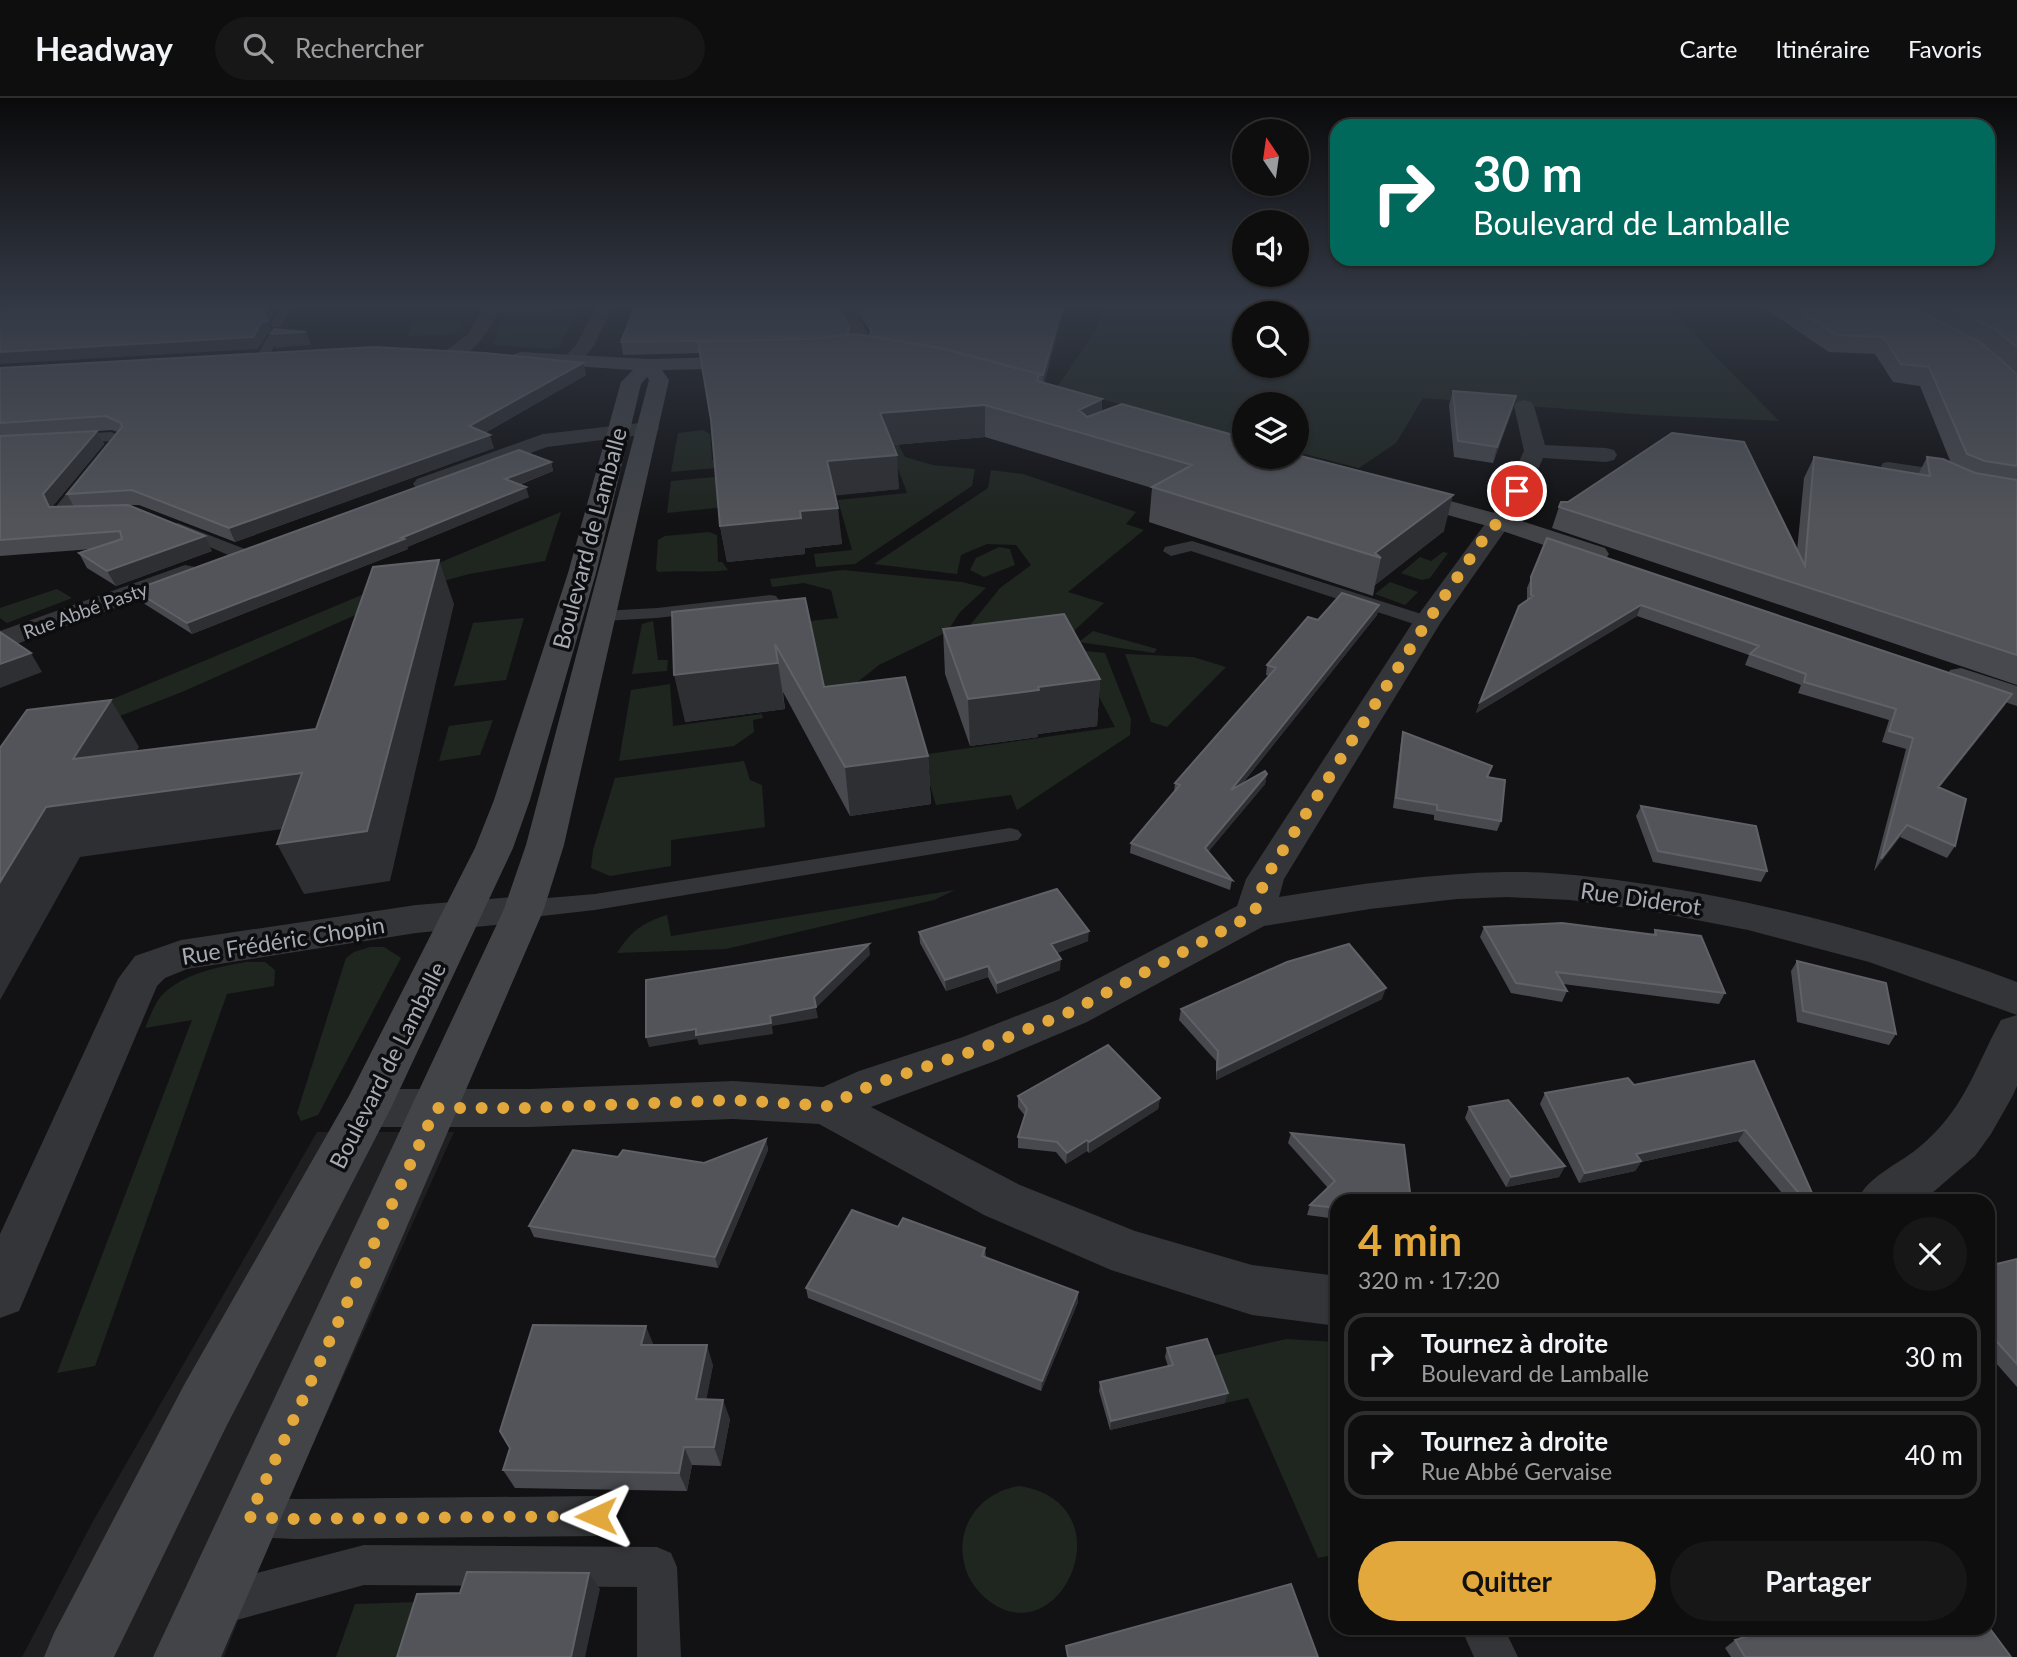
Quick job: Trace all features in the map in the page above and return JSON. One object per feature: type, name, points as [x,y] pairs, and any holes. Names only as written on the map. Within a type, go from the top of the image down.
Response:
[{"type":"street","name":"Boulevard de Lamballe","points":[[197,1632],[524,909],[545,845],[640,451],[633,429],[631,382],[637,377]]},
{"type":"street","points":[[1254,914],[1265,879],[1427,622],[1482,541],[1507,511],[1535,451],[1524,406]]},
{"type":"street","name":"Boulevard de Lamballe","points":[[78,1657],[205,1406],[367,1108],[464,914],[512,800],[582,573],[633,429]]},
{"type":"street","points":[[396,495],[543,441],[633,429]]},
{"type":"street","points":[[1535,451],[1606,455]]},
{"type":"street","points":[[1377,488],[1500,522],[1616,561]]},
{"type":"street","name":"Rue Abbé Pasty","points":[[0,642],[266,544]]},
{"type":"street","points":[[1940,670],[2017,696]]},
{"type":"street","name":"Rue Diderot","points":[[827,1106],[874,1084],[979,1049],[1072,1011],[1254,914],[1412,890],[1486,885],[1540,885],[1600,890],[1696,905],[1791,924],[1896,954],[2017,999]]},
{"type":"street","name":"Rue Frédéric Chopin","points":[[0,1293],[139,979],[150,967],[181,955],[416,919],[524,909]]},
{"type":"street","points":[[1893,1194],[1910,1184],[1965,1133],[1992,1090],[2017,1032]]},
{"type":"street","points":[[367,1108],[530,1108],[733,1100],[827,1106],[1002,1200],[1130,1254],[1252,1290],[1330,1300]]},
{"type":"lane","points":[[0,443],[111,436],[120,439],[61,510],[63,516],[101,514]]},
{"type":"lane","points":[[1888,466],[1936,473],[1969,488],[2017,496]]},
{"type":"lane","points":[[163,522],[240,553]]},
{"type":"lane","points":[[1171,551],[1192,546],[1427,622]]},
{"type":"lane","points":[[602,616],[657,613],[771,600]]},
{"type":"lane","points":[[524,909],[595,902],[1010,835]]},
{"type":"lane","points":[[249,1517],[310,1519],[596,1516]]},
{"type":"lane","points":[[197,1632],[364,1565],[657,1567],[659,1657]]},
{"type":"lane","points":[[1485,1635],[1496,1657]]},
{"type":"shaded area","points":[[1064,377],[1736,377],[1779,421],[1646,415],[1423,398],[1396,443],[1359,468],[1309,455],[1309,392],[1232,392],[1232,435],[1057,387]]},
{"type":"shaded area","points":[[703,430],[710,434],[712,460],[772,455],[774,463],[671,472],[678,433]]},
{"type":"shaded area","points":[[886,436],[894,436],[905,457],[933,465],[975,469],[972,486],[855,564],[816,567],[814,554],[852,550],[838,500],[907,493]]},
{"type":"shaded area","points":[[991,470],[1023,474],[1136,512],[1126,524],[1144,530],[1068,592],[1104,603],[1063,641],[967,629],[1000,588],[1031,565],[1016,545],[987,544],[961,555],[957,574],[874,564],[988,488]]},
{"type":"shaded area","points":[[770,472],[774,502],[667,513],[671,481]]},
{"type":"shaded area","points":[[561,512],[545,561],[469,574],[414,589],[182,692],[58,740],[0,794],[0,746]]},
{"type":"shaded area","points":[[709,532],[717,535],[718,562],[722,562],[728,570],[658,572],[658,540],[665,536]]},
{"type":"shaded area","points":[[999,547],[1010,549],[1015,565],[984,577],[970,570],[976,558]]},
{"type":"shaded area","points":[[1443,552],[1448,553],[1430,578],[1422,580],[1401,573],[1420,557],[1431,561]]},
{"type":"shaded area","points":[[843,570],[962,582],[986,588],[960,612],[947,632],[879,665],[846,691],[817,695],[792,623],[838,618],[831,590],[804,583],[772,587],[770,579]]},
{"type":"shaded area","points":[[1390,582],[1418,592],[1405,605],[1375,594]]},
{"type":"shaded area","points":[[57,589],[72,598],[7,623],[0,618],[0,608]]},
{"type":"shaded area","points":[[524,618],[506,680],[454,686],[473,623]]},
{"type":"shaded area","points":[[653,621],[658,660],[668,660],[667,671],[632,674],[642,624]]},
{"type":"shaded area","points":[[1093,631],[1157,649],[1154,653],[1079,642]]},
{"type":"shaded area","points":[[1065,649],[1105,653],[1131,719],[1130,735],[1017,810],[1011,795],[936,805],[921,755],[1115,727],[1095,689]]},
{"type":"shaded area","points":[[1125,654],[1193,657],[1226,667],[1167,727],[1151,722]]},
{"type":"shaded area","points":[[670,684],[673,726],[762,714],[763,718],[753,720],[754,732],[734,746],[619,761],[631,690]]},
{"type":"shaded area","points":[[493,720],[480,755],[439,761],[449,726]]},
{"type":"shaded area","points":[[744,761],[750,780],[762,785],[765,827],[671,840],[671,866],[610,876],[591,868],[593,850],[615,778]]},
{"type":"shaded area","points":[[955,890],[934,900],[726,949],[617,953],[638,929],[667,915],[671,936]]},
{"type":"shaded area","points":[[370,947],[384,947],[401,958],[318,1115],[301,1121],[297,1113],[346,958],[354,952]]},
{"type":"shaded area","points":[[246,962],[265,962],[275,970],[274,986],[227,994],[95,1366],[57,1373],[192,1020],[145,1028],[153,1010],[163,994],[181,981],[213,969]]},
{"type":"shaded area","points":[[317,1132],[454,1132],[266,1548],[224,1657],[22,1657],[92,1523]]},
{"type":"shaded area","points":[[1286,1339],[1330,1342],[1330,1555],[1318,1558],[1248,1398],[1225,1403],[1208,1357]]},
{"type":"shaded area","points":[[1019,1486],[1052,1498],[1071,1519],[1077,1544],[1073,1570],[1060,1593],[1040,1609],[1016,1613],[989,1601],[975,1587],[966,1570],[963,1544],[965,1531],[976,1510],[995,1494]]},
{"type":"shaded area","points":[[418,1602],[401,1657],[336,1657],[355,1604]]},
{"type":"building","points":[[0,377],[558,377],[469,426],[490,435],[229,528],[132,490],[67,494],[122,427],[121,423],[106,416],[0,423]]},
{"type":"building","points":[[704,377],[1038,377],[1037,381],[1102,399],[1079,410],[1087,417],[1122,404],[1232,435],[1232,469],[1309,469],[1309,458],[1453,495],[1375,553],[1381,558],[1152,487],[1192,465],[985,405],[880,413],[897,455],[827,461],[838,508],[800,511],[801,518],[720,526],[711,420]]},
{"type":"building","points":[[1933,377],[2017,377],[2017,466],[1985,461],[1967,454]]},
{"type":"building","points":[[1453,391],[1516,396],[1497,447],[1458,441]]},
{"type":"building","points":[[97,431],[43,494],[49,507],[128,505],[205,536],[107,571],[79,553],[122,539],[120,531],[0,540],[0,436]]},
{"type":"building","points":[[1672,433],[1744,442],[1805,566],[1814,457],[1930,476],[1927,457],[1943,459],[1975,473],[2017,480],[2017,655],[1559,507],[1561,502],[1568,502]]},
{"type":"building","points":[[519,450],[551,462],[505,479],[526,487],[401,538],[404,539],[187,623],[134,590]]},
{"type":"building","points":[[1547,538],[2012,694],[1938,787],[1966,799],[1955,846],[1907,825],[1881,859],[1913,738],[1889,731],[1896,709],[1804,682],[1806,674],[1750,654],[1759,646],[1641,605],[1480,702],[1519,606],[1533,596],[1531,577]]},
{"type":"building","points":[[439,560],[367,831],[277,844],[302,773],[46,807],[0,882],[0,748],[27,710],[111,700],[73,759],[316,729],[373,567]]},
{"type":"building","points":[[1342,593],[1379,605],[1231,790],[1265,771],[1267,774],[1205,848],[1232,880],[1131,843],[1180,785],[1175,783],[1276,668],[1267,665],[1308,617],[1318,620]]},
{"type":"building","points":[[805,598],[824,687],[905,677],[928,756],[845,767],[775,644],[778,663],[674,675],[672,612]]},
{"type":"building","points":[[1064,614],[1100,679],[968,699],[943,629]]},
{"type":"building","points":[[0,632],[31,653],[0,664]]},
{"type":"building","points":[[1403,732],[1492,766],[1487,777],[1505,780],[1501,821],[1437,810],[1437,805],[1396,798]]},
{"type":"building","points":[[1641,806],[1756,826],[1767,871],[1658,851]]},
{"type":"building","points":[[1057,889],[1089,931],[1051,944],[1061,959],[997,983],[988,966],[945,980],[919,932]]},
{"type":"building","points":[[1562,923],[1656,935],[1655,930],[1701,936],[1725,993],[1556,972],[1567,991],[1516,983],[1484,927]]},
{"type":"building","points":[[869,944],[814,997],[816,1007],[770,1016],[771,1023],[696,1035],[696,1029],[646,1037],[646,980]]},
{"type":"building","points":[[1349,944],[1386,988],[1217,1070],[1218,1051],[1181,1009],[1287,962]]},
{"type":"building","points":[[1797,961],[1886,983],[1896,1034],[1803,1011]]},
{"type":"building","points":[[1108,1045],[1160,1098],[1067,1153],[1057,1142],[1018,1137],[1027,1109],[1018,1096]]},
{"type":"building","points":[[1754,1061],[1812,1193],[1800,1194],[1745,1130],[1636,1154],[1641,1161],[1585,1173],[1545,1093],[1628,1078],[1634,1085]]},
{"type":"building","points":[[1508,1100],[1565,1166],[1511,1177],[1469,1107]]},
{"type":"building","points":[[1291,1133],[1404,1145],[1410,1194],[1330,1194],[1330,1207],[1310,1205],[1335,1181]]},
{"type":"building","points":[[766,1139],[715,1257],[529,1226],[573,1150],[618,1157],[623,1150],[704,1163]]},
{"type":"building","points":[[852,1210],[898,1227],[903,1218],[985,1248],[982,1256],[1078,1292],[1042,1381],[806,1288]]},
{"type":"building","points":[[2017,1259],[2017,1364],[1995,1340],[1995,1264]]},
{"type":"building","points":[[533,1325],[646,1326],[641,1345],[707,1345],[696,1399],[723,1400],[714,1447],[684,1447],[679,1473],[503,1470],[510,1448],[500,1431]]},
{"type":"building","points":[[1207,1339],[1228,1393],[1111,1421],[1100,1382],[1173,1365],[1167,1348]]},
{"type":"building","points":[[467,1572],[589,1573],[571,1657],[397,1657],[417,1594],[460,1593]]},
{"type":"building","points":[[1291,1584],[1318,1657],[1068,1657],[1066,1646]]},
{"type":"building","points":[[1751,1635],[1995,1635],[2011,1657],[1745,1657],[1735,1640]]},
{"type":"route","points":[[596,1516],[296,1519],[249,1517],[436,1108],[530,1108],[733,1100],[827,1106],[874,1084],[979,1049],[1072,1011],[1254,914],[1265,879],[1283,850],[1427,622],[1482,541],[1500,522],[1517,491]]}]
